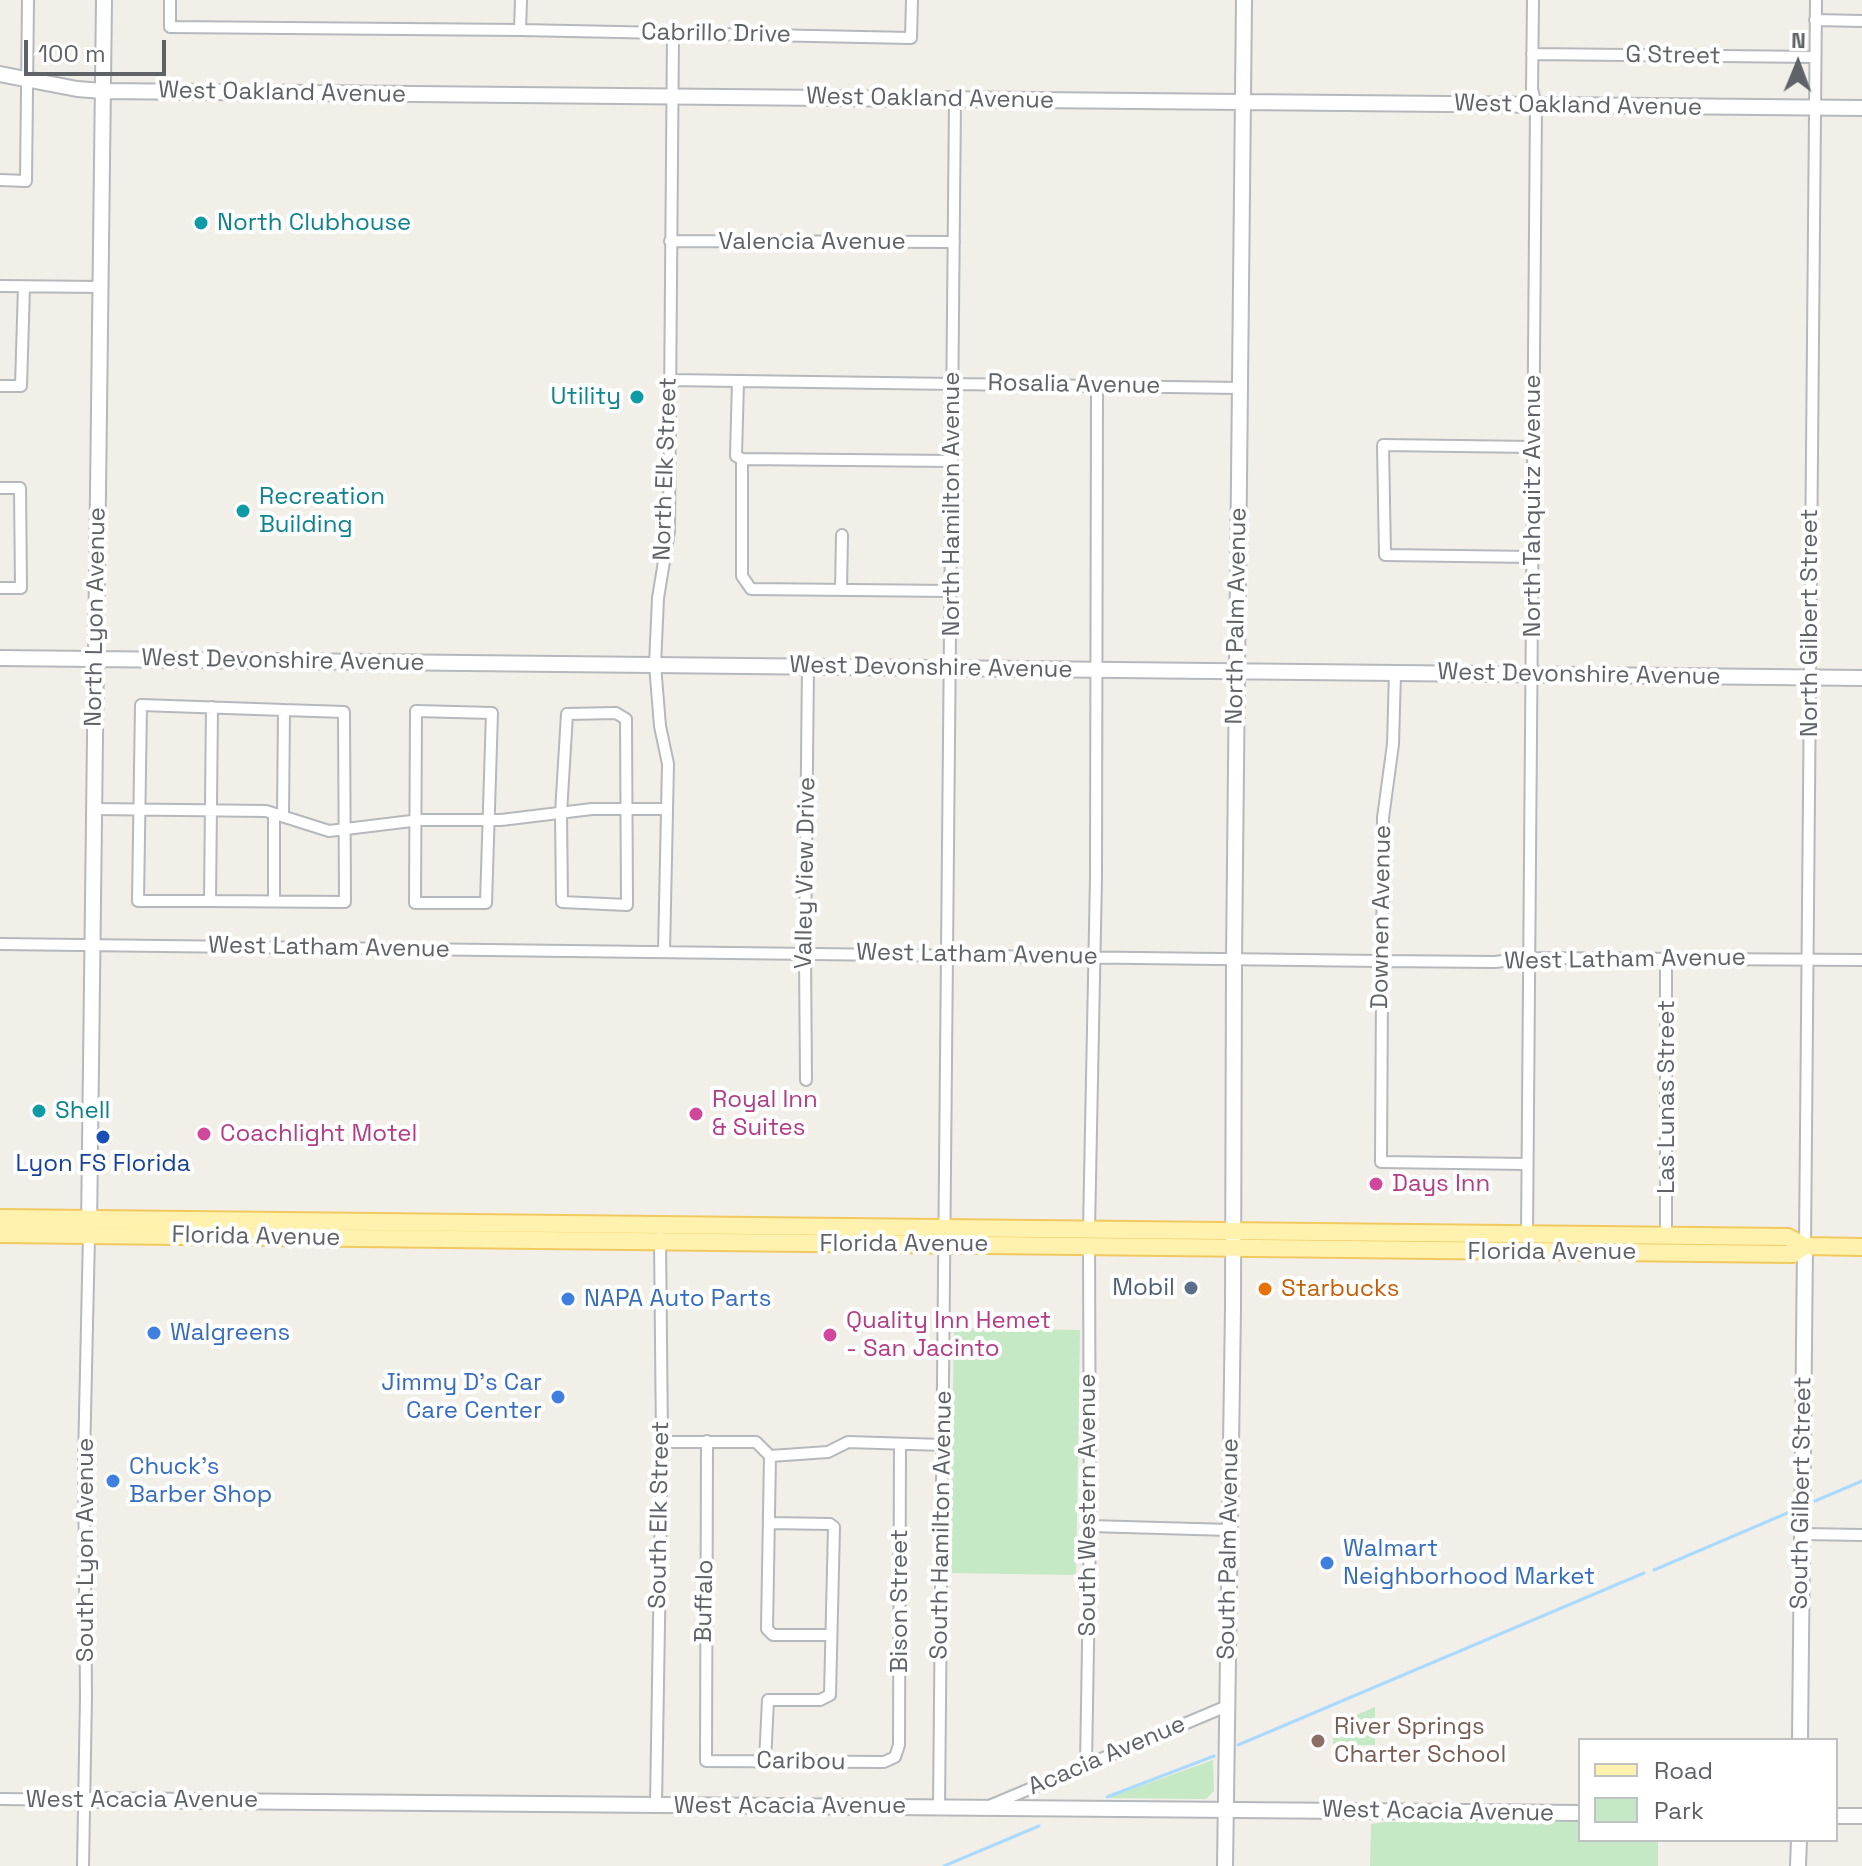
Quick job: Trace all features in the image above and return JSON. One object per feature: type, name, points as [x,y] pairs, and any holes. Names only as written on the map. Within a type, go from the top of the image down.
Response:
[{"type":"main road","name":"Florida Avenue","points":[[0,1218],[89,1227],[319,1238],[660,1233],[1527,1243],[1666,1236],[1788,1237],[1805,1246],[1862,1247]]},
{"type":"main road","name":"Florida Avenue","points":[[0,1234],[89,1227],[470,1223],[660,1233]]},
{"type":"main road","points":[[319,1238],[358,1232],[459,1231],[469,1229],[470,1223]]},
{"type":"main road","name":"Florida Avenue","points":[[1233,1240],[1355,1233],[1527,1243],[1592,1252],[1793,1254],[1805,1246]]},
{"type":"main road","points":[[1592,1252],[1611,1245],[1662,1245],[1666,1236]]},
{"type":"street","points":[[0,180],[26,181],[28,0]]},
{"type":"street","name":"North Lyon Avenue","points":[[89,1227],[104,0]]},
{"type":"street","name":"Cabrillo Drive","points":[[170,0],[170,27],[911,38],[912,0]]},
{"type":"street","points":[[520,30],[521,0]]},
{"type":"street","name":"North Palm Avenue","points":[[1233,1240],[1244,0]]},
{"type":"street","name":"North Tahquitz Avenue","points":[[1527,1243],[1536,105],[1532,89],[1533,0]]},
{"type":"street","name":"North Gilbert Street","points":[[1805,1246],[1816,0]]},
{"type":"street","points":[[1815,20],[1862,21]]},
{"type":"street","name":"North Elk Street","points":[[664,952],[668,764],[660,726],[655,665],[658,598],[669,531],[673,33]]},
{"type":"street","name":"G Street","points":[[1532,54],[1815,57]]},
{"type":"street","name":"West Oakland Avenue","points":[[0,74],[103,91],[1862,108]]},
{"type":"street","name":"North Hamilton Avenue","points":[[946,1236],[951,668],[947,461],[953,383],[955,99]]},
{"type":"street","name":"Valencia Avenue","points":[[670,241],[954,242]]},
{"type":"street","points":[[0,286],[101,287]]},
{"type":"street","points":[[0,386],[21,386],[24,287]]},
{"type":"street","name":"Rosalia Avenue","points":[[669,380],[1239,388]]},
{"type":"street","points":[[738,381],[736,456],[742,459],[947,461]]},
{"type":"street","name":"South Western Avenue","points":[[1086,1765],[1090,1526],[1089,1238],[1096,957],[1097,385]]},
{"type":"street","points":[[1532,557],[1385,555],[1383,445],[1533,447]]},
{"type":"street","points":[[742,459],[742,576],[751,589],[951,591]]},
{"type":"street","points":[[0,488],[20,488],[21,588],[0,588]]},
{"type":"street","points":[[841,590],[842,535]]},
{"type":"street","name":"West Devonshire Avenue","points":[[0,658],[1862,678]]},
{"type":"street","name":"Valley View Drive","points":[[806,1080],[808,666]]},
{"type":"street","name":"Downen Avenue","points":[[1395,673],[1393,744],[1383,818],[1381,1162],[1527,1164]]},
{"type":"street","points":[[141,705],[212,707],[344,712],[345,902],[138,901],[141,705]]},
{"type":"street","points":[[210,901],[212,707]]},
{"type":"street","points":[[274,901],[284,710]]},
{"type":"street","points":[[416,711],[492,713],[488,820],[486,903],[415,903],[416,711]]},
{"type":"street","points":[[616,713],[626,719],[628,809],[627,905],[562,902],[561,813],[567,714],[616,713]]},
{"type":"street","points":[[94,809],[266,811],[329,831],[414,821],[488,820],[592,809],[667,809]]},
{"type":"street","name":"West Latham Avenue","points":[[0,944],[1495,962],[1529,958],[1862,960]]},
{"type":"street","name":"Las Lunas Street","points":[[1666,958],[1666,1236]]},
{"type":"street","name":"South Lyon Avenue","points":[[83,1866],[84,1459],[89,1227]]},
{"type":"street","name":"South Elk Street","points":[[656,1804],[662,1442],[660,1233]]},
{"type":"street","name":"South Hamilton Avenue","points":[[939,1807],[937,1445],[946,1236]]},
{"type":"street","name":"South Palm Avenue","points":[[1225,1866],[1233,1240]]},
{"type":"street","name":"South Gilbert Street","points":[[1800,1738],[1805,1246]]},
{"type":"street","name":"Buffalo","points":[[706,1761],[707,1441]]},
{"type":"street","points":[[662,1442],[756,1442],[770,1456],[767,1629],[773,1635],[831,1635]]},
{"type":"street","points":[[770,1456],[828,1452],[848,1442],[937,1445]]},
{"type":"street","name":"Bison Street","points":[[895,1757],[899,1745],[900,1445]]},
{"type":"street","points":[[765,1762],[768,1700],[820,1700],[830,1695],[834,1527],[830,1524],[770,1523]]},
{"type":"street","points":[[1090,1526],[1230,1530]]},
{"type":"street","points":[[1802,1534],[1862,1535]]},
{"type":"street","name":"Acacia Avenue","points":[[987,1807],[1227,1706]]},
{"type":"street","name":"Caribou","points":[[706,1761],[884,1762],[895,1757]]},
{"type":"street","name":"West Acacia Avenue","points":[[0,1799],[1578,1813]]},
{"type":"street","points":[[1838,1816],[1862,1816]]},
{"type":"street","points":[[1798,1866],[1799,1842]]},
{"type":"green space","points":[[954,1328],[1080,1330],[1076,1575],[950,1573]]},
{"type":"green space","points":[[1375,1707],[1375,1745],[1333,1745],[1333,1725]]},
{"type":"green space","points":[[1213,1760],[1214,1791],[1206,1799],[1107,1798]]},
{"type":"green space","points":[[1578,1822],[1578,1842],[1658,1842],[1658,1866],[1370,1866],[1371,1824]]},
{"type":"waterway","points":[[1815,1501],[1862,1481]]},
{"type":"waterway","points":[[1654,1570],[1792,1511]]},
{"type":"waterway","points":[[1238,1745],[1644,1573]]},
{"type":"waterway","points":[[1107,1797],[1214,1756]]},
{"type":"waterway","points":[[944,1866],[1039,1826]]},
{"type":"place","name":"North Clubhouse","points":[[201,223]]},
{"type":"place","name":"Utility","points":[[637,397]]},
{"type":"place","name":"Recreation Building","points":[[243,511]]},
{"type":"place","name":"Shell","points":[[39,1111]]},
{"type":"place","name":"Royal Inn & Suites","points":[[696,1114]]},
{"type":"place","name":"Coachlight Motel","points":[[204,1134]]},
{"type":"place","name":"Lyon FS Florida","points":[[103,1137]]},
{"type":"place","name":"Days Inn","points":[[1376,1184]]},
{"type":"place","name":"Mobil","points":[[1191,1288]]},
{"type":"place","name":"Starbucks","points":[[1265,1289]]},
{"type":"place","name":"NAPA Auto Parts","points":[[568,1299]]},
{"type":"place","name":"Walgreens","points":[[154,1333]]},
{"type":"place","name":"Quality Inn Hemet - San Jacinto","points":[[830,1335]]},
{"type":"place","name":"Jimmy D's Car Care Center","points":[[558,1397]]},
{"type":"place","name":"Chuck's Barber Shop","points":[[113,1481]]},
{"type":"place","name":"Walmart Neighborhood Market","points":[[1327,1563]]},
{"type":"place","name":"River Springs Charter School","points":[[1318,1741]]}]
